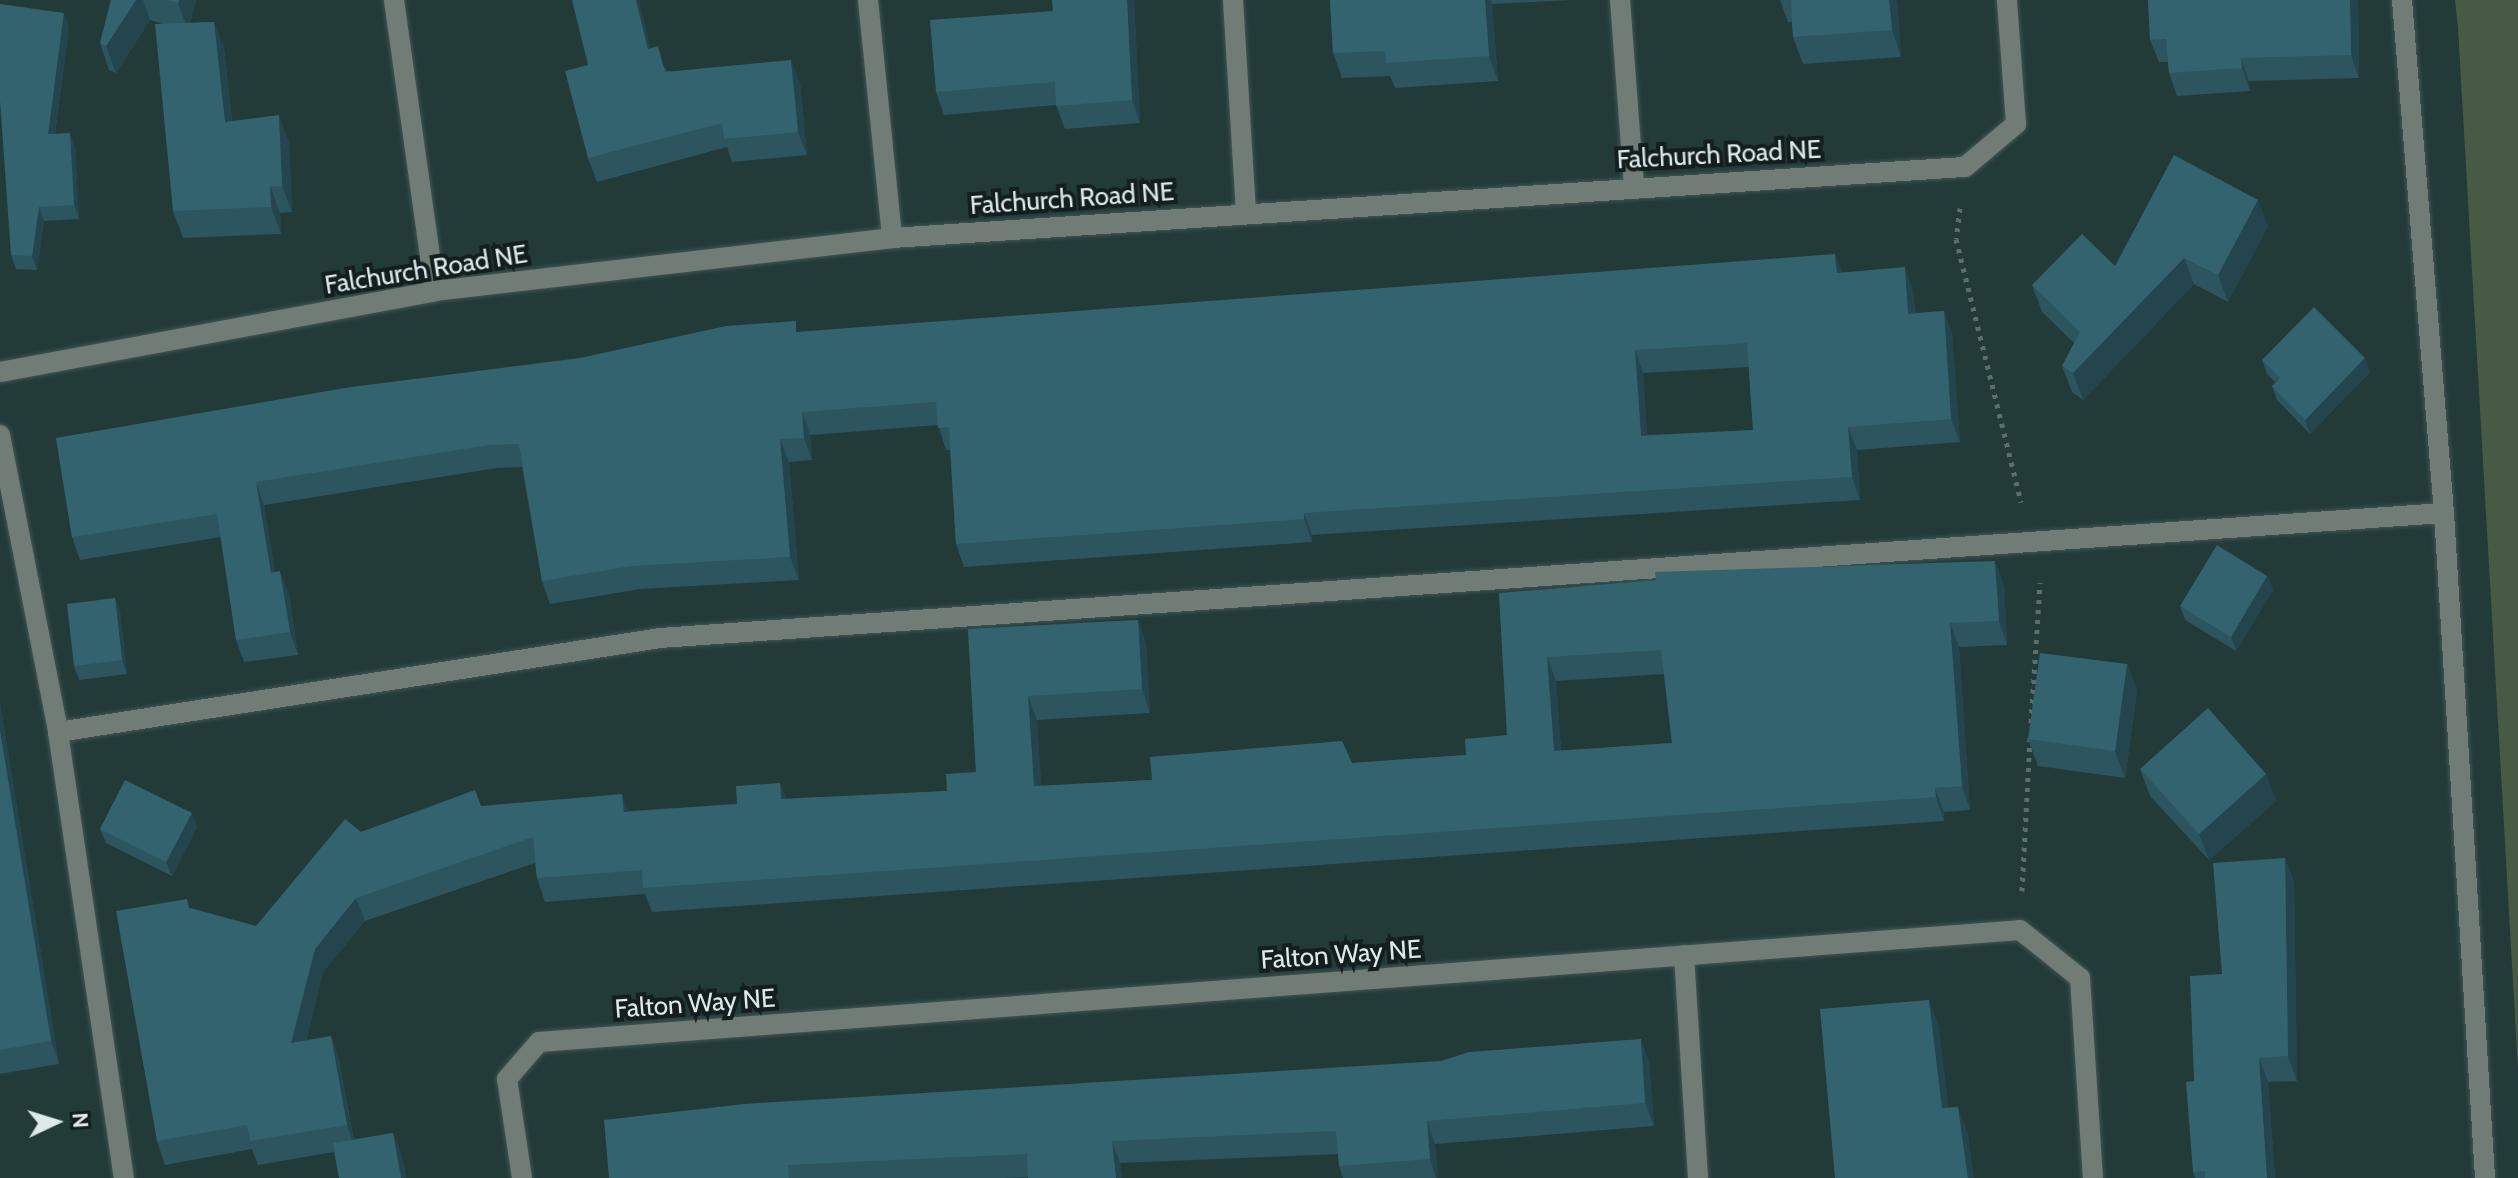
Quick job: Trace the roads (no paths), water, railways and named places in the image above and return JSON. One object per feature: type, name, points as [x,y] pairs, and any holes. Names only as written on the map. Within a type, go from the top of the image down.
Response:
[{"type":"street","points":[[394,0],[435,291]]},
{"type":"street","points":[[868,0],[892,238]]},
{"type":"street","points":[[1233,0],[1246,212]]},
{"type":"street","points":[[1620,0],[1634,185]]},
{"type":"street","name":"Falchurch Road NE","points":[[0,372],[435,291],[892,238],[1634,185],[1965,167],[2016,124],[2007,0]]},
{"type":"street","points":[[2402,0],[2444,513],[2485,1178]]},
{"type":"street","points":[[0,435],[58,732],[124,1178]]},
{"type":"street","points":[[58,732],[660,638],[2444,513]]},
{"type":"street","name":"Falton Way NE","points":[[522,1178],[507,1079],[539,1042],[2020,930],[2080,978],[2093,1178]]},
{"type":"street","points":[[1684,955],[1698,1178]]}]
